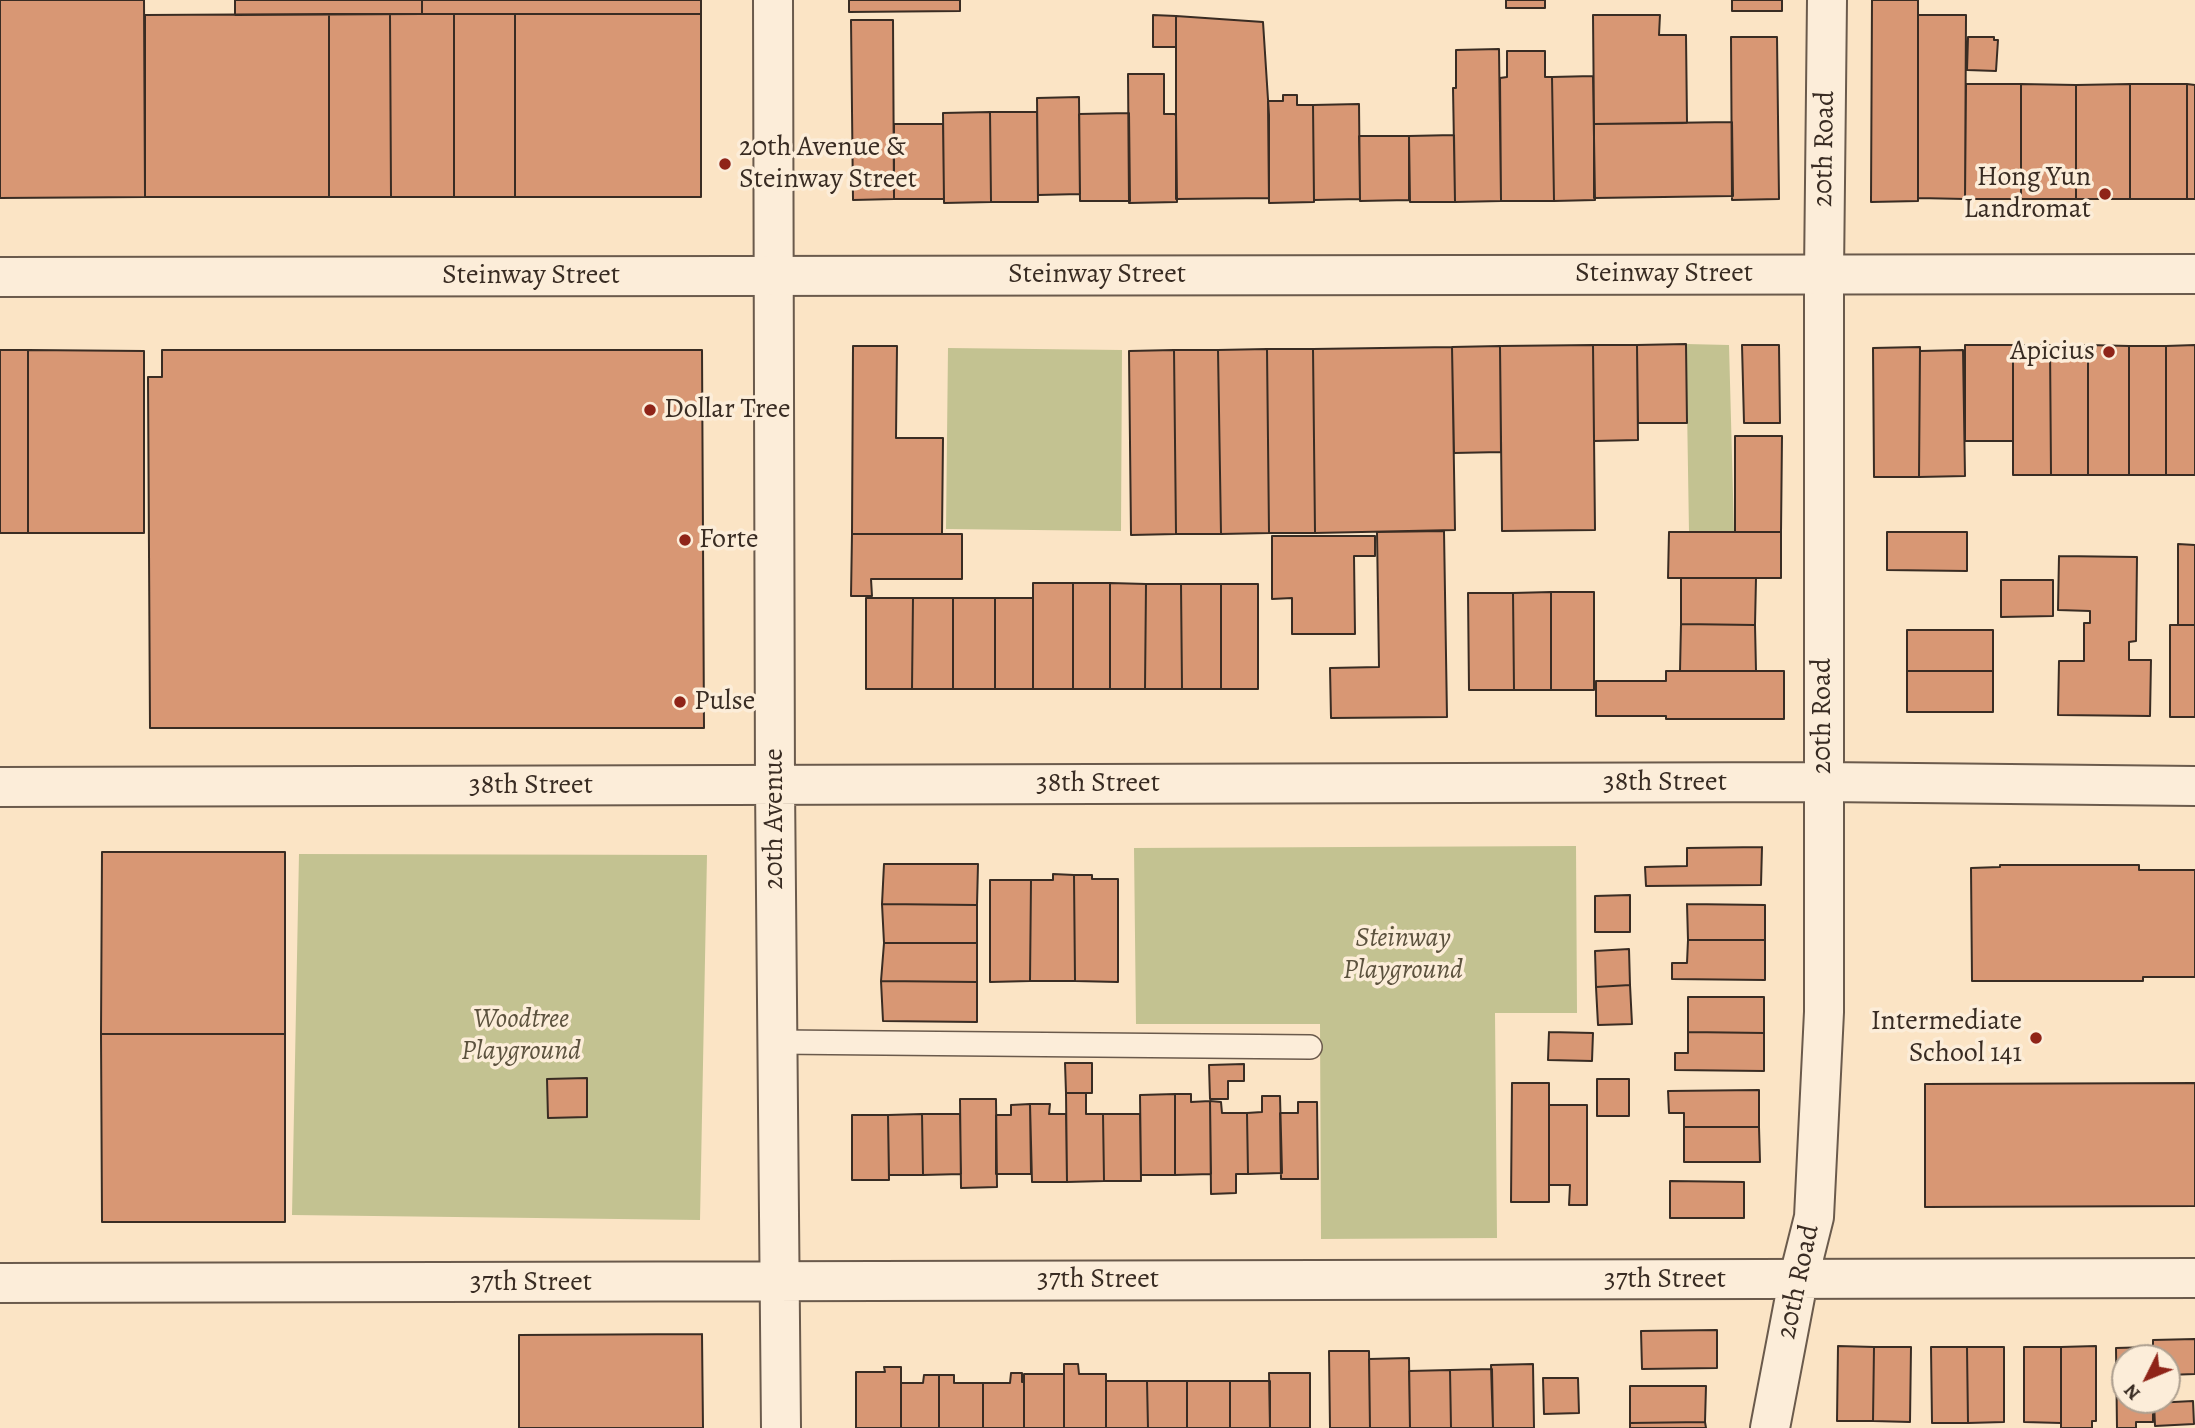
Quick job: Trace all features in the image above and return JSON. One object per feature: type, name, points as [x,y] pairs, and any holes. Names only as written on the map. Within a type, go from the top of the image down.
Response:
[{"type":"street","name":"20th Avenue","points":[[773,0],[780,1428]]},
{"type":"street","name":"20th Road","points":[[1770,1428],[1798,1280],[1814,1217],[1824,1012],[1824,274],[1827,0]]},
{"type":"street","name":"Steinway Street","points":[[0,277],[2195,274]]},
{"type":"street","name":"38th Street","points":[[0,787],[1824,782],[2195,786]]},
{"type":"street","name":"37th Street","points":[[0,1283],[2195,1278]]},
{"type":"lane","points":[[778,1042],[1310,1047]]},
{"type":"green space","points":[[1686,344],[1729,345],[1734,532],[1689,532]]},
{"type":"green space","points":[[948,348],[1122,350],[1121,531],[946,529]]},
{"type":"green space","name":"Steinway Playground","points":[[1576,846],[1577,1013],[1495,1013],[1497,1238],[1321,1239],[1320,1024],[1136,1024],[1134,848]]},
{"type":"green space","name":"Woodtree Playground","points":[[299,854],[707,855],[700,1220],[292,1215]]},
{"type":"building","points":[[0,0],[144,0],[145,197],[0,198]]},
{"type":"building","points":[[235,0],[422,0],[422,14],[235,15]]},
{"type":"building","points":[[422,0],[701,0],[701,14],[422,14]]},
{"type":"building","points":[[849,0],[960,0],[960,11],[849,12]]},
{"type":"building","points":[[1506,0],[1545,0],[1545,8],[1506,8]]},
{"type":"building","points":[[1732,0],[1782,0],[1782,11],[1732,11]]},
{"type":"building","points":[[1872,0],[1918,0],[1918,201],[1871,202]]},
{"type":"building","points":[[329,14],[329,197],[145,197],[145,15]]},
{"type":"building","points":[[329,14],[390,14],[391,197],[329,197]]},
{"type":"building","points":[[390,14],[454,14],[454,197],[391,197]]},
{"type":"building","points":[[454,14],[515,14],[515,197],[454,197]]},
{"type":"building","points":[[515,14],[701,14],[701,197],[515,197]]},
{"type":"building","points":[[1153,15],[1176,16],[1176,47],[1153,47]]},
{"type":"building","points":[[1593,15],[1660,15],[1659,35],[1686,35],[1687,123],[1594,124]]},
{"type":"building","points":[[1918,15],[1966,15],[1965,199],[1918,198]]},
{"type":"building","points":[[1176,16],[1263,22],[1269,115],[1269,198],[1176,199]]},
{"type":"building","points":[[851,20],[893,20],[894,199],[853,200]]},
{"type":"building","points":[[1731,37],[1777,37],[1779,199],[1732,200]]},
{"type":"building","points":[[1968,37],[1994,37],[1994,40],[1998,40],[1996,71],[1967,70]]},
{"type":"building","points":[[1499,49],[1501,201],[1455,202],[1453,88],[1456,88],[1456,50]]},
{"type":"building","points":[[1507,51],[1545,51],[1545,77],[1552,77],[1554,201],[1501,201],[1500,78],[1507,77]]},
{"type":"building","points":[[1128,74],[1164,74],[1164,114],[1176,116],[1177,202],[1129,203]]},
{"type":"building","points":[[1593,76],[1595,200],[1554,201],[1552,77]]},
{"type":"building","points":[[1966,84],[2021,84],[2021,199],[1965,199]]},
{"type":"building","points":[[2021,84],[2076,85],[2076,199],[2021,199]]},
{"type":"building","points":[[2130,84],[2130,199],[2076,199],[2076,85]]},
{"type":"building","points":[[2130,84],[2187,84],[2187,199],[2130,199]]},
{"type":"building","points":[[2187,84],[2195,85],[2195,199],[2187,199]]},
{"type":"building","points":[[1283,95],[1297,95],[1297,105],[1313,105],[1314,202],[1269,203],[1268,101],[1283,101]]},
{"type":"building","points":[[1079,97],[1080,194],[1038,195],[1037,98]]},
{"type":"building","points":[[1359,104],[1360,199],[1314,200],[1313,105]]},
{"type":"building","points":[[990,112],[1037,112],[1038,202],[991,202]]},
{"type":"building","points":[[990,112],[991,202],[944,203],[943,113]]},
{"type":"building","points":[[1129,113],[1130,201],[1080,201],[1079,114]]},
{"type":"building","points":[[1732,122],[1733,196],[1594,198],[1594,124]]},
{"type":"building","points":[[894,124],[943,124],[944,199],[894,199]]},
{"type":"building","points":[[1454,135],[1455,202],[1410,202],[1409,136]]},
{"type":"building","points":[[1359,136],[1409,136],[1409,200],[1360,201]]},
{"type":"building","points":[[1686,344],[1687,423],[1638,423],[1637,345]]},
{"type":"building","points":[[1593,345],[1595,530],[1502,531],[1500,346]]},
{"type":"building","points":[[1593,345],[1637,345],[1638,440],[1594,441]]},
{"type":"building","points":[[1742,345],[1779,345],[1780,423],[1744,423]]},
{"type":"building","points":[[1965,345],[2013,345],[2013,441],[1965,441]]},
{"type":"building","points":[[2013,345],[2050,345],[2051,475],[2013,475]]},
{"type":"building","points":[[2050,345],[2088,345],[2088,475],[2051,475]]},
{"type":"building","points":[[2088,345],[2129,346],[2129,475],[2088,475]]},
{"type":"building","points":[[2195,345],[2195,475],[2166,475],[2166,346]]},
{"type":"building","points":[[853,346],[897,346],[896,438],[943,438],[942,534],[852,534]]},
{"type":"building","points":[[1500,346],[1501,452],[1454,453],[1452,347]]},
{"type":"building","points":[[2129,346],[2166,346],[2166,475],[2129,475]]},
{"type":"building","points":[[1452,347],[1455,530],[1315,533],[1313,349]]},
{"type":"building","points":[[1920,347],[1919,477],[1874,477],[1873,348]]},
{"type":"building","points":[[1267,349],[1313,349],[1315,533],[1269,533]]},
{"type":"building","points":[[1267,349],[1269,533],[1221,534],[1218,350]]},
{"type":"building","points":[[0,350],[28,350],[28,533],[0,533]]},
{"type":"building","points":[[28,350],[144,351],[144,533],[28,533]]},
{"type":"building","points":[[162,350],[702,350],[704,728],[150,728],[148,377],[162,377]]},
{"type":"building","points":[[1174,350],[1218,350],[1221,534],[1176,534]]},
{"type":"building","points":[[1174,350],[1176,534],[1131,535],[1129,351]]},
{"type":"building","points":[[1963,350],[1965,476],[1919,477],[1920,351]]},
{"type":"building","points":[[1735,436],[1782,436],[1781,532],[1735,532]]},
{"type":"building","points":[[1444,531],[1447,717],[1331,718],[1330,668],[1379,667],[1377,532]]},
{"type":"building","points":[[1669,532],[1781,532],[1781,578],[1668,578]]},
{"type":"building","points":[[1887,532],[1967,532],[1967,571],[1887,570]]},
{"type":"building","points":[[852,534],[962,534],[962,579],[871,579],[872,596],[851,596]]},
{"type":"building","points":[[1272,536],[1375,536],[1375,556],[1354,556],[1355,634],[1292,634],[1292,598],[1272,599]]},
{"type":"building","points":[[2178,544],[2195,545],[2195,625],[2178,625]]},
{"type":"building","points":[[2059,556],[2137,557],[2136,641],[2129,642],[2129,660],[2151,660],[2150,716],[2058,715],[2059,661],[2084,661],[2084,623],[2090,623],[2090,611],[2058,610]]},
{"type":"building","points":[[1681,578],[1756,578],[1755,625],[1681,624]]},
{"type":"building","points":[[2001,580],[2053,580],[2053,616],[2001,617]]},
{"type":"building","points":[[1033,583],[1073,583],[1073,689],[1033,689]]},
{"type":"building","points":[[1073,583],[1110,583],[1110,689],[1073,689]]},
{"type":"building","points":[[1110,583],[1146,584],[1145,689],[1110,689]]},
{"type":"building","points":[[1146,584],[1181,584],[1182,689],[1145,689]]},
{"type":"building","points":[[1181,584],[1221,584],[1221,689],[1182,689]]},
{"type":"building","points":[[1221,584],[1258,584],[1258,689],[1221,689]]},
{"type":"building","points":[[1551,592],[1551,690],[1514,690],[1513,593]]},
{"type":"building","points":[[1551,592],[1594,592],[1594,690],[1551,690]]},
{"type":"building","points":[[1468,593],[1513,593],[1514,690],[1469,690]]},
{"type":"building","points":[[866,598],[913,598],[912,689],[866,689]]},
{"type":"building","points":[[913,598],[953,598],[953,689],[912,689]]},
{"type":"building","points":[[953,598],[995,598],[995,689],[953,689]]},
{"type":"building","points":[[995,598],[1033,598],[1033,689],[995,689]]},
{"type":"building","points":[[1681,624],[1755,625],[1756,671],[1680,671]]},
{"type":"building","points":[[2170,625],[2195,625],[2195,717],[2170,717]]},
{"type":"building","points":[[1907,630],[1993,630],[1993,671],[1907,671]]},
{"type":"building","points":[[1666,671],[1784,671],[1784,719],[1596,716],[1596,681],[1666,681]]},
{"type":"building","points":[[1907,671],[1993,671],[1993,712],[1907,712]]},
{"type":"building","points":[[1762,847],[1761,885],[1646,886],[1645,867],[1687,866],[1687,848]]},
{"type":"building","points":[[102,852],[285,852],[285,1034],[101,1034]]},
{"type":"building","points":[[884,864],[978,864],[977,905],[882,904]]},
{"type":"building","points":[[2000,865],[2139,865],[2139,870],[2195,870],[2195,977],[2143,977],[2143,981],[1972,981],[1971,868]]},
{"type":"building","points":[[1053,874],[1074,875],[1075,981],[1030,981],[1031,880],[1053,880]]},
{"type":"building","points":[[1074,875],[1092,875],[1092,879],[1118,879],[1118,982],[1075,981]]},
{"type":"building","points":[[990,880],[1031,880],[1030,981],[990,982]]},
{"type":"building","points":[[1630,895],[1630,932],[1595,932],[1595,896]]},
{"type":"building","points":[[882,904],[977,905],[977,943],[884,943]]},
{"type":"building","points":[[1687,904],[1765,905],[1765,940],[1688,940]]},
{"type":"building","points":[[1688,940],[1765,940],[1765,980],[1672,979],[1672,963],[1687,963]]},
{"type":"building","points":[[884,943],[977,943],[977,982],[881,981]]},
{"type":"building","points":[[1629,949],[1630,985],[1596,987],[1595,951]]},
{"type":"building","points":[[881,981],[977,982],[977,1022],[883,1021]]},
{"type":"building","points":[[1630,985],[1632,1024],[1598,1025],[1596,987]]},
{"type":"building","points":[[1688,997],[1764,997],[1764,1033],[1688,1032]]},
{"type":"building","points":[[1549,1032],[1593,1033],[1592,1061],[1548,1060]]},
{"type":"building","points":[[1688,1032],[1764,1033],[1764,1071],[1675,1070],[1675,1053],[1688,1053]]},
{"type":"building","points":[[101,1034],[285,1034],[285,1222],[102,1222]]},
{"type":"building","points":[[1065,1063],[1092,1063],[1092,1093],[1066,1093]]},
{"type":"building","points":[[1244,1064],[1244,1081],[1228,1081],[1228,1099],[1210,1099],[1209,1065]]},
{"type":"building","points":[[587,1078],[587,1117],[548,1118],[547,1079]]},
{"type":"building","points":[[1597,1079],[1629,1079],[1629,1116],[1597,1116]]},
{"type":"building","points":[[1512,1083],[1549,1083],[1549,1202],[1511,1202]]},
{"type":"building","points":[[2195,1083],[2195,1206],[1925,1207],[1925,1084]]},
{"type":"building","points":[[1759,1090],[1759,1127],[1684,1127],[1684,1113],[1669,1113],[1668,1091]]},
{"type":"building","points":[[1066,1093],[1086,1093],[1086,1114],[1103,1114],[1104,1181],[1067,1182]]},
{"type":"building","points":[[1175,1094],[1175,1175],[1141,1175],[1140,1095]]},
{"type":"building","points":[[1175,1094],[1191,1094],[1191,1102],[1210,1101],[1211,1174],[1175,1175]]},
{"type":"building","points":[[1262,1096],[1280,1096],[1282,1173],[1248,1174],[1247,1113],[1262,1112]]},
{"type":"building","points":[[960,1099],[996,1099],[997,1187],[961,1188]]},
{"type":"building","points":[[1210,1101],[1221,1102],[1222,1113],[1247,1113],[1248,1174],[1236,1174],[1236,1193],[1211,1194]]},
{"type":"building","points":[[1298,1102],[1317,1102],[1318,1179],[1281,1179],[1280,1113],[1298,1113]]},
{"type":"building","points":[[1030,1104],[1031,1174],[996,1174],[996,1115],[1011,1115],[1011,1105]]},
{"type":"building","points":[[1030,1104],[1050,1104],[1049,1114],[1066,1114],[1067,1182],[1032,1182]]},
{"type":"building","points":[[1549,1105],[1587,1105],[1587,1205],[1569,1205],[1570,1185],[1549,1185]]},
{"type":"building","points":[[922,1114],[960,1114],[961,1174],[923,1175]]},
{"type":"building","points":[[922,1114],[923,1175],[889,1175],[888,1115]]},
{"type":"building","points":[[1103,1114],[1140,1114],[1141,1181],[1104,1181]]},
{"type":"building","points":[[852,1115],[888,1115],[889,1180],[852,1180]]},
{"type":"building","points":[[1684,1127],[1759,1127],[1760,1162],[1684,1162]]},
{"type":"building","points":[[1670,1181],[1744,1182],[1744,1218],[1670,1218]]},
{"type":"building","points":[[1717,1330],[1717,1368],[1642,1369],[1641,1331]]},
{"type":"building","points":[[702,1334],[703,1428],[519,1428],[519,1335]]},
{"type":"building","points":[[2195,1339],[2195,1374],[2181,1374],[2181,1344],[2153,1344],[2153,1340]]},
{"type":"building","points":[[1838,1346],[1874,1347],[1873,1421],[1837,1421]]},
{"type":"building","points":[[2096,1346],[2096,1421],[2092,1421],[2092,1428],[2061,1428],[2061,1347]]},
{"type":"building","points":[[1874,1347],[1911,1347],[1910,1422],[1873,1421]]},
{"type":"building","points":[[1931,1347],[1967,1347],[1968,1423],[1932,1423]]},
{"type":"building","points":[[1967,1347],[2004,1347],[2004,1422],[1968,1423]]},
{"type":"building","points":[[2024,1347],[2061,1347],[2061,1423],[2024,1422]]},
{"type":"building","points":[[1329,1351],[1369,1351],[1370,1428],[1330,1428]]},
{"type":"building","points":[[1409,1358],[1410,1428],[1370,1428],[1369,1359]]},
{"type":"building","points":[[1064,1364],[1078,1364],[1079,1374],[1106,1374],[1106,1428],[1064,1428]]},
{"type":"building","points":[[1533,1364],[1534,1428],[1493,1428],[1491,1365]]},
{"type":"building","points":[[884,1367],[901,1367],[901,1428],[856,1428],[856,1372],[885,1372]]},
{"type":"building","points":[[1492,1369],[1493,1428],[1451,1428],[1450,1370]]},
{"type":"building","points":[[1450,1370],[1451,1428],[1410,1428],[1409,1371]]},
{"type":"building","points":[[1011,1373],[1022,1373],[1024,1428],[983,1428],[983,1383],[1010,1383]]},
{"type":"building","points":[[1269,1373],[1310,1373],[1310,1428],[1270,1428]]},
{"type":"building","points":[[1024,1374],[1064,1374],[1064,1428],[1024,1428]]},
{"type":"building","points":[[924,1375],[939,1375],[939,1428],[901,1428],[901,1383],[923,1383]]},
{"type":"building","points":[[939,1375],[954,1375],[954,1383],[983,1383],[983,1428],[939,1428]]},
{"type":"building","points":[[1543,1378],[1578,1378],[1579,1413],[1544,1414]]},
{"type":"building","points":[[1106,1381],[1147,1381],[1148,1428],[1106,1428]]},
{"type":"building","points":[[1147,1381],[1187,1381],[1187,1428],[1148,1428]]},
{"type":"building","points":[[1187,1381],[1230,1381],[1230,1428],[1187,1428]]},
{"type":"building","points":[[1230,1381],[1270,1381],[1270,1428],[1230,1428]]},
{"type":"building","points":[[1630,1386],[1706,1386],[1705,1422],[1630,1423]]},
{"type":"building","points":[[2193,1401],[2194,1424],[2155,1426],[2154,1414],[2181,1414],[2181,1402]]},
{"type":"building","points":[[2117,1414],[2153,1414],[2153,1422],[2136,1422],[2136,1428],[2117,1428]]},
{"type":"building","points":[[1705,1422],[1706,1428],[1630,1428],[1630,1423]]},
{"type":"place","name":"20th Avenue & Steinway Street","points":[[725,164]]},
{"type":"place","name":"Hong Yun Landromat","points":[[2105,194]]},
{"type":"place","name":"Apicius","points":[[2109,352]]},
{"type":"place","name":"Dollar Tree","points":[[650,410]]},
{"type":"place","name":"Forte","points":[[685,540]]},
{"type":"place","name":"Pulse","points":[[680,702]]},
{"type":"place","name":"Intermediate School 141","points":[[2036,1038]]}]
